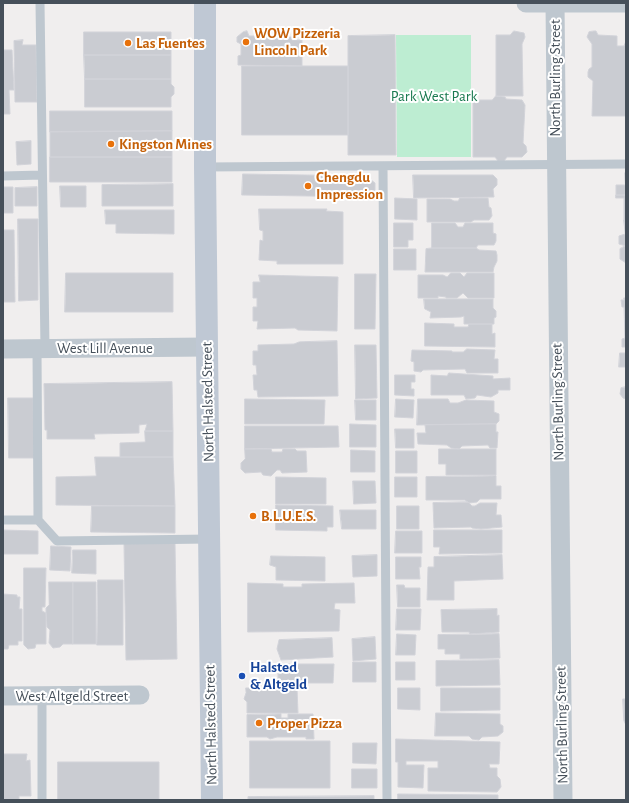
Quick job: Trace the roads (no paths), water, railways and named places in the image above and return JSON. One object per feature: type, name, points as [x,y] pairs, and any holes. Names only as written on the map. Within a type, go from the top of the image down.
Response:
[{"type":"main road","name":"North Halsted Street","points":[[205,3],[205,167],[212,800]]},
{"type":"street","points":[[526,3],[626,3]]},
{"type":"street","name":"North Burling Street","points":[[555,3],[563,800]]},
{"type":"street","name":"West Lill Avenue","points":[[3,349],[207,347]]},
{"type":"street","name":"West Altgeld Street","points":[[3,696],[140,695]]},
{"type":"lane","points":[[40,3],[42,176],[38,520],[57,541],[209,539]]},
{"type":"lane","points":[[205,167],[626,164]]},
{"type":"lane","points":[[383,166],[387,800]]},
{"type":"lane","points":[[3,176],[42,176]]},
{"type":"lane","points":[[3,520],[38,520]]},
{"type":"lane","points":[[42,696],[42,800]]},
{"type":"place","name":"WOW Pizzeria Lincoln Park","points":[[246,42]]},
{"type":"place","name":"Las Fuentes","points":[[128,43]]},
{"type":"place","name":"Kingston Mines","points":[[111,144]]},
{"type":"place","name":"Chengdu Impression","points":[[308,186]]},
{"type":"place","name":"B.L.U.E.S.","points":[[253,516]]},
{"type":"place","name":"Halsted & Altgeld","points":[[242,676]]},
{"type":"place","name":"Proper Pizza","points":[[259,723]]},
{"type":"park label","name":"Park West Park","points":[[434,96]]}]
